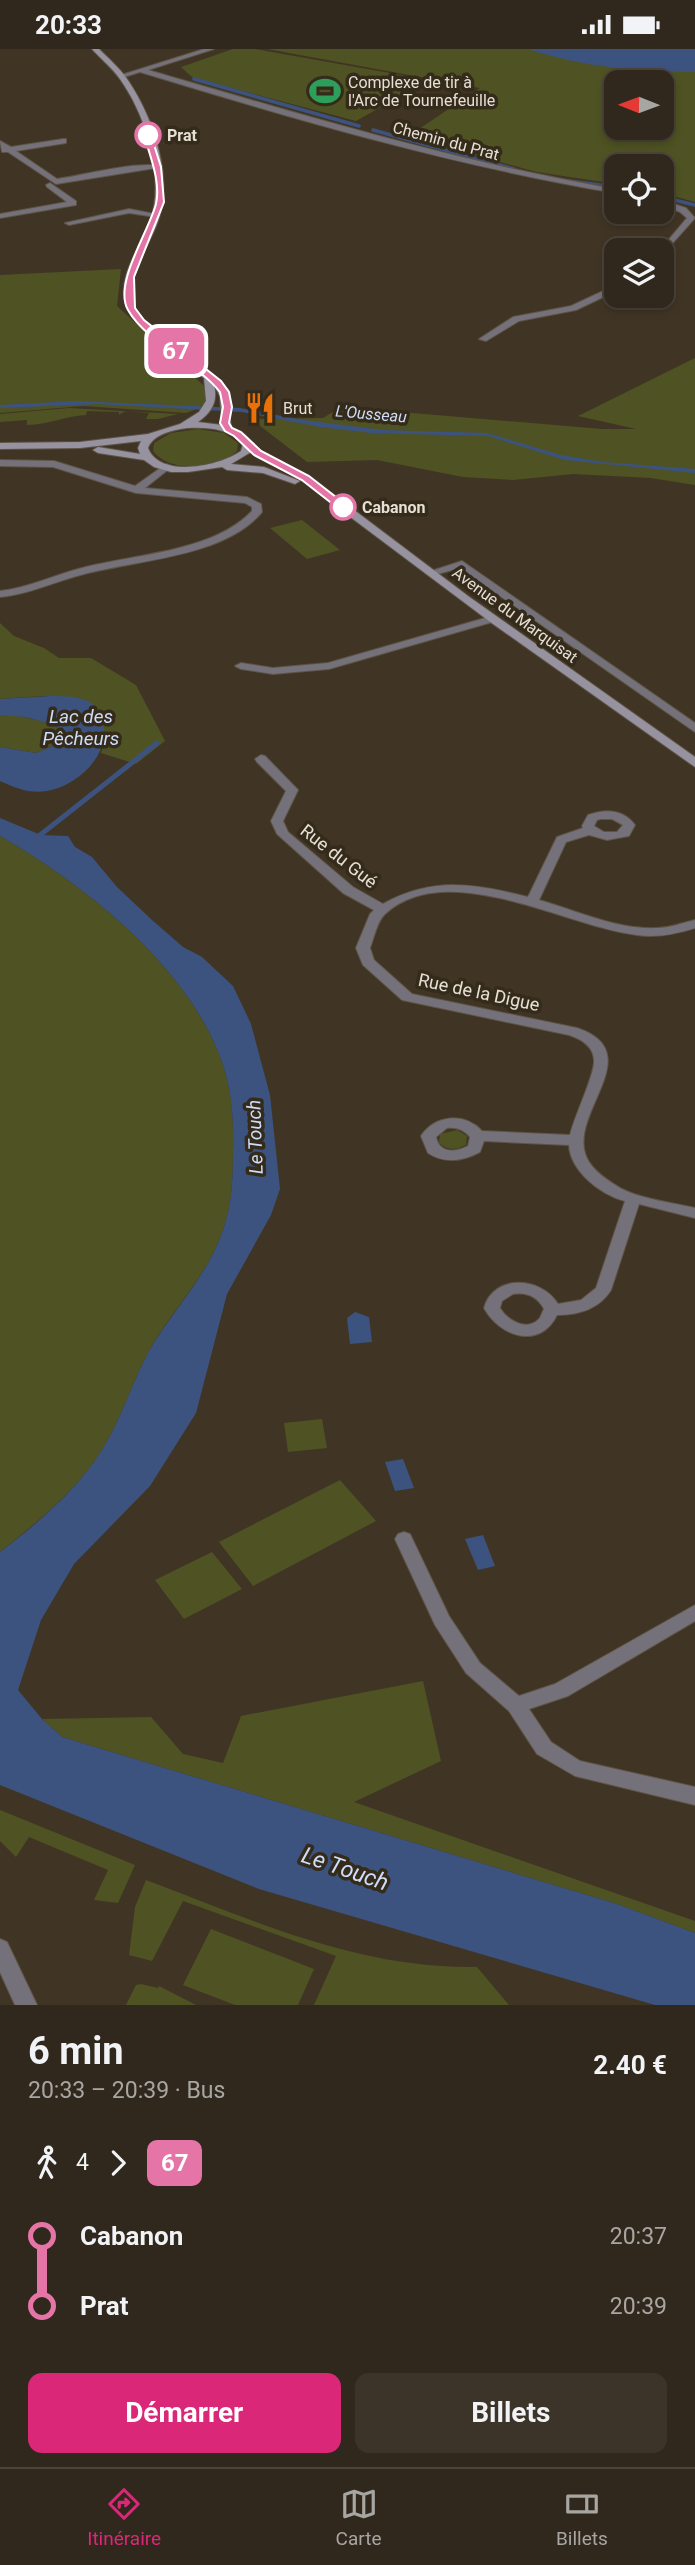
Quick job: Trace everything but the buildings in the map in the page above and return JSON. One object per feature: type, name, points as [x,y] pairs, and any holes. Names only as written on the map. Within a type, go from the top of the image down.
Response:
[{"type":"main road","points":[[96,49],[121,76],[136,101],[158,167],[160,202],[130,277],[130,308],[141,322],[225,392],[227,409],[224,423],[228,429]]},
{"type":"main road","points":[[181,427],[208,408],[212,397],[209,378]]},
{"type":"main road","points":[[0,446],[79,445],[150,437],[181,427],[203,425],[228,429]]},
{"type":"main road","name":"Avenue du Marquisat","points":[[228,429],[238,434],[247,445],[305,478],[429,573],[695,763]]},
{"type":"main road","points":[[147,457],[143,451],[144,443],[150,437]]},
{"type":"main road","points":[[79,445],[147,457],[166,467]]},
{"type":"main road","points":[[219,467],[240,458],[247,445]]},
{"type":"main road","name":"Avenue du Marquisat","points":[[166,467],[264,470],[319,491]]},
{"type":"street","name":"Chemin du Prat","points":[[121,76],[211,49]]},
{"type":"street","name":"Chemin du Prat","points":[[161,65],[190,83]]},
{"type":"street","name":"Chemin du Prat","points":[[143,71],[466,162],[551,181],[604,189]]},
{"type":"street","points":[[0,151],[63,141]]},
{"type":"street","points":[[0,143],[53,183],[73,203],[0,216]]},
{"type":"street","points":[[53,183],[95,174],[158,167]]},
{"type":"street","points":[[674,207],[683,210],[691,218],[674,239]]},
{"type":"street","points":[[69,223],[129,211],[156,215]]},
{"type":"street","points":[[483,339],[516,319],[573,308],[604,294]]},
{"type":"street","points":[[0,463],[54,464],[135,490],[247,500],[257,506],[257,512],[244,526],[213,540],[86,570],[19,591],[0,594]]},
{"type":"street","points":[[135,490],[166,467]]},
{"type":"street","points":[[429,573],[462,564],[695,728]]},
{"type":"street","points":[[241,666],[273,671],[329,666],[492,619]]},
{"type":"street","name":"Rue du Gué","points":[[261,759],[292,790],[277,821],[283,834],[348,890],[383,909]]},
{"type":"street","points":[[533,902],[561,840],[590,830]]},
{"type":"street","points":[[383,909],[424,892],[442,888],[533,902],[578,919],[642,932],[672,933],[695,924]]},
{"type":"street","name":"Rue de la Digue","points":[[383,909],[372,920],[363,944],[364,954],[368,962],[403,995],[419,1001],[572,1031],[593,1042],[603,1063],[576,1140]]},
{"type":"street","points":[[478,1136],[576,1140],[577,1153],[584,1166],[611,1189],[633,1199],[695,1213]]},
{"type":"street","points":[[552,1310],[578,1308],[601,1293],[633,1199]]},
{"type":"street","points":[[404,1539],[442,1620],[473,1668],[516,1705],[544,1748],[575,1768],[695,1796]]},
{"type":"street","points":[[516,1705],[561,1690],[695,1612]]},
{"type":"street","points":[[0,1949],[26,2005]]},
{"type":"green space","name":"Complexe de tir à l'Arc de Tournefeuille","points":[[233,49],[255,49],[429,80],[356,121],[193,78],[181,67]]},
{"type":"green space","points":[[267,49],[695,49],[695,202],[674,196],[674,154],[604,154],[604,182],[537,172],[407,137],[480,88]]},
{"type":"green space","points":[[121,269],[117,306],[215,396],[197,409],[186,413],[83,406],[0,413],[0,275]]},
{"type":"green space","points":[[695,358],[695,485],[651,478],[573,474],[513,480],[463,477],[377,460],[307,462],[251,419],[323,418],[341,407],[602,429],[636,429],[578,416]]},
{"type":"green space","points":[[69,408],[125,411],[119,415],[119,412],[87,411],[86,415],[35,425],[27,425],[27,420],[0,422],[0,414]]},
{"type":"green space","points":[[128,411],[178,414],[146,419],[149,413]]},
{"type":"green space","points":[[198,429],[224,433],[238,443],[237,451],[219,463],[194,467],[170,463],[153,451],[154,443],[171,433]]},
{"type":"green space","points":[[302,520],[340,550],[307,559],[270,528]]},
{"type":"green space","points":[[0,623],[14,636],[44,648],[59,658],[91,658],[136,685],[165,741],[136,764],[101,753],[104,743],[78,699],[44,696],[0,699]]},
{"type":"green space","points":[[14,715],[42,721],[58,728],[62,742],[36,753],[0,747],[0,716]]},
{"type":"green space","points":[[0,836],[65,878],[130,931],[185,993],[206,1027],[222,1062],[230,1095],[233,1140],[230,1201],[216,1246],[199,1277],[149,1351],[109,1438],[74,1486],[46,1514],[0,1552]]},
{"type":"green space","points":[[457,1130],[467,1136],[466,1145],[452,1149],[439,1142],[440,1134]]},
{"type":"green space","points":[[322,1419],[327,1448],[288,1452],[284,1423]]},
{"type":"green space","points":[[340,1480],[376,1521],[253,1586],[219,1542]]},
{"type":"green space","points":[[212,1552],[242,1589],[184,1619],[155,1580]]},
{"type":"green space","points":[[423,1681],[441,1761],[354,1802],[695,1921],[695,1933],[617,1904],[62,1737],[42,1719],[151,1717],[183,1754],[223,1763],[241,1716]]},
{"type":"green space","points":[[0,1810],[135,1865],[118,1903],[94,1900],[108,1870],[29,1837],[16,1857],[0,1841]]},
{"type":"green space","points":[[146,1880],[267,1926],[348,1951],[433,1966],[477,1967],[509,2005],[314,2005],[336,1956],[183,1901],[152,1961],[129,1955],[135,1907]]},
{"type":"green space","points":[[211,1929],[314,1969],[298,2005],[235,2005],[183,1985]]},
{"type":"green space","points":[[136,1985],[159,1986],[196,2005],[126,2005]]},
{"type":"water","points":[[528,49],[695,49],[695,72],[610,67]]},
{"type":"water","points":[[76,401],[240,408],[303,420],[383,430],[487,433],[561,455],[603,462],[695,469],[695,473],[565,460],[488,436],[371,433],[320,427],[242,412],[98,404],[0,408],[0,405]]},
{"type":"water","name":"Lac des Pêcheurs","points":[[51,696],[78,698],[89,701],[97,708],[101,715],[104,735],[97,757],[70,783],[47,791],[29,791],[0,781],[0,747],[36,753],[62,742],[58,728],[51,725],[23,717],[0,716],[0,699]]},
{"type":"water","name":"Le Touch","points":[[0,818],[41,835],[68,836],[75,847],[92,857],[117,887],[152,920],[183,947],[202,957],[233,986],[251,1024],[270,1095],[280,1189],[271,1215],[227,1294],[196,1413],[150,1486],[74,1564],[41,1620],[18,1690],[42,1719],[62,1737],[617,1904],[695,1933],[695,2005],[655,2005],[259,1889],[0,1785],[0,1552],[61,1500],[99,1455],[149,1351],[208,1262],[226,1220],[230,1201],[233,1117],[222,1062],[206,1027],[185,993],[130,931],[65,878],[0,836]]},
{"type":"water","points":[[355,1312],[369,1317],[372,1342],[350,1344],[347,1318]]},
{"type":"water","points":[[403,1459],[414,1488],[395,1491],[385,1462]]},
{"type":"water","points":[[483,1535],[495,1566],[478,1570],[465,1539]]},
{"type":"waterway","points":[[194,79],[359,126]]},
{"type":"waterway","points":[[373,130],[514,169]]},
{"type":"waterway","points":[[569,181],[604,185]]},
{"type":"waterway","points":[[674,200],[695,205]]},
{"type":"waterway","points":[[35,839],[157,743]]},
{"type":"bus line","name":"67","points":[[148,135],[158,167],[160,202],[130,277],[130,308],[141,322],[225,392],[227,407],[224,423],[228,429],[238,434],[258,453],[288,467],[343,507]]},
{"type":"place","name":"Complexe de tir à l'Arc de Tournefeuille","points":[[325,91]]},
{"type":"place","name":"Prat","points":[[148,135]]},
{"type":"place","name":"Brut","points":[[260,408]]},
{"type":"place","name":"Cabanon","points":[[343,507]]},
{"type":"water label","name":"L'Ousseau","points":[[371,414]]}]
